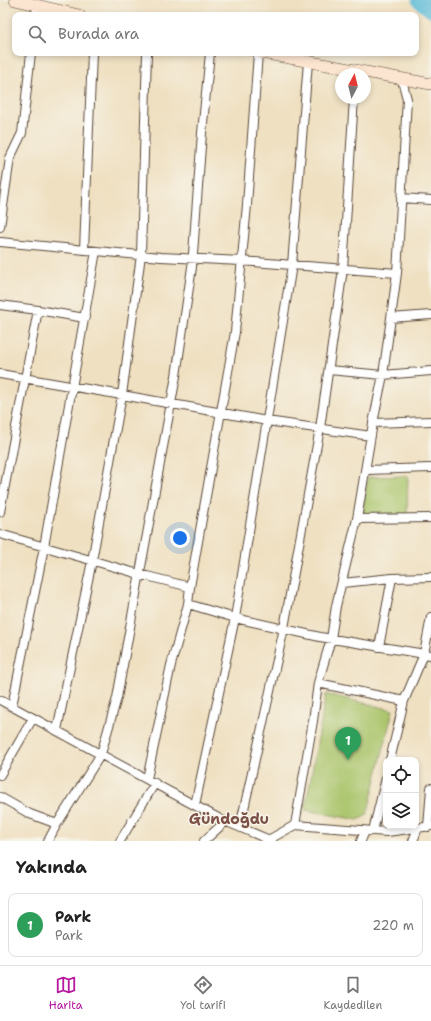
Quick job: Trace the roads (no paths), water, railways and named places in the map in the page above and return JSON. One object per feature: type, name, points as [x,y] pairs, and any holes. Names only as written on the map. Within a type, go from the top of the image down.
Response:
[{"type":"street","points":[[15,0],[36,10],[53,12]]},
{"type":"street","points":[[0,227],[10,158],[22,133],[32,56]]},
{"type":"street","points":[[84,250],[92,56]]},
{"type":"street","points":[[57,730],[92,560],[122,395],[141,255],[146,56]]},
{"type":"street","points":[[48,841],[57,824],[102,754],[117,698],[178,368],[193,258],[202,133],[210,56]]},
{"type":"street","points":[[147,779],[171,665],[188,604],[235,332],[247,205],[258,56]]},
{"type":"street","points":[[277,56],[337,68]]},
{"type":"street","points":[[195,805],[235,618],[292,266],[308,62]]},
{"type":"street","points":[[371,75],[431,84]]},
{"type":"street","points":[[295,825],[318,683],[331,638],[357,519],[373,423],[383,375],[397,273],[406,99],[402,80]]},
{"type":"street","points":[[240,827],[284,628],[320,428],[343,269],[354,104]]},
{"type":"street","points":[[401,198],[431,200]]},
{"type":"street","points":[[0,242],[141,255],[397,273]]},
{"type":"street","points":[[12,706],[44,547],[96,251]]},
{"type":"street","points":[[0,305],[85,318]]},
{"type":"street","points":[[0,512],[38,310]]},
{"type":"street","points":[[391,318],[431,315]]},
{"type":"street","points":[[329,370],[383,375],[431,371]]},
{"type":"street","points":[[0,374],[267,421],[371,436]]},
{"type":"street","points":[[373,423],[431,421]]},
{"type":"street","points":[[366,470],[431,468]]},
{"type":"street","points":[[357,519],[431,518]]},
{"type":"street","points":[[0,534],[190,587]]},
{"type":"street","points":[[342,583],[392,578],[431,577]]},
{"type":"street","points":[[378,646],[392,578]]},
{"type":"street","points":[[188,604],[235,618],[331,638],[428,655]]},
{"type":"street","points":[[391,757],[404,701],[428,655],[431,617]]},
{"type":"street","points":[[318,683],[404,701]]},
{"type":"street","points":[[0,700],[195,805],[226,821],[271,840],[295,825],[387,832],[410,829]]},
{"type":"street","points":[[0,775],[33,718]]},
{"type":"street","points":[[120,841],[155,783]]},
{"type":"street","points":[[361,841],[369,831],[383,787]]},
{"type":"street","points":[[419,828],[429,826],[431,788]]},
{"type":"street","points":[[0,796],[30,814],[57,824]]},
{"type":"street","points":[[204,841],[226,821]]},
{"type":"street","points":[[413,841],[418,829]]},
{"type":"waterway","points":[[419,0],[431,10]]},
{"type":"place","name":"Park","points":[[348,760]]},
{"type":"district","name":"Gündoğdu","points":[[229,819]]}]
